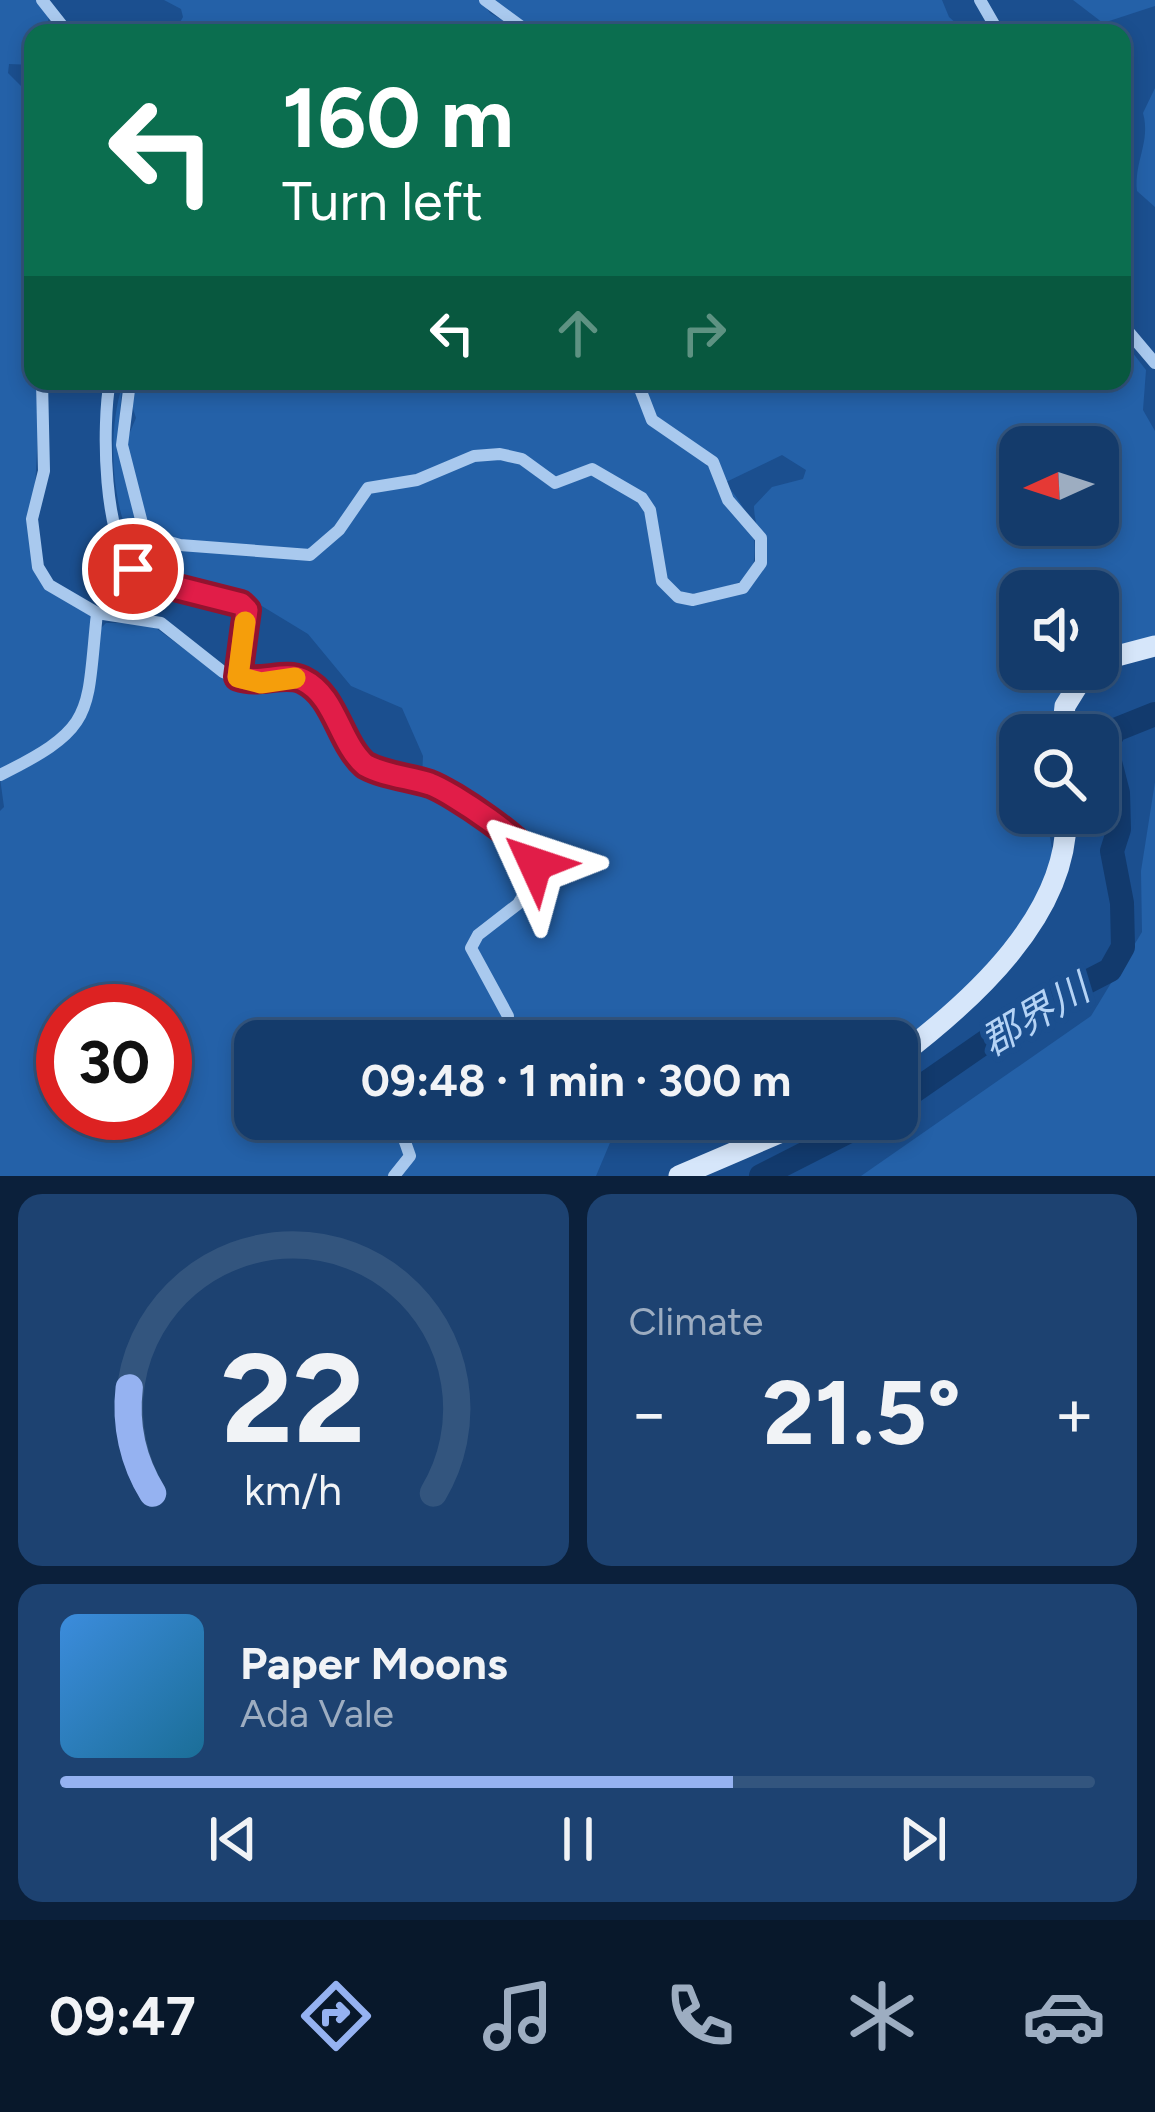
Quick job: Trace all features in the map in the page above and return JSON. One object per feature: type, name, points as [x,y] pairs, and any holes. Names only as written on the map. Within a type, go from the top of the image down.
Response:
[{"type":"main road","points":[[1119,655],[1155,646]]},
{"type":"main road","points":[[918,1039],[960,1002],[1042,910],[1063,862],[1065,834]]},
{"type":"main road","points":[[679,1176],[763,1140]]},
{"type":"street","points":[[42,0],[61,24]]},
{"type":"street","points":[[485,0],[518,24]]},
{"type":"street","points":[[1131,340],[1155,363]]},
{"type":"street","points":[[43,390],[44,471],[32,519],[38,567],[50,585],[97,613],[161,623],[208,664],[238,677],[261,683],[290,677],[307,682],[323,697],[365,765],[444,790],[493,827],[522,841],[533,856],[533,880],[518,904],[478,935],[471,948],[508,1020]]},
{"type":"street","points":[[109,390],[102,443],[127,556],[145,577],[245,607],[238,677]]},
{"type":"street","points":[[129,390],[122,446],[139,524],[145,535],[158,542],[310,554],[339,530],[368,488],[417,480],[474,456],[500,454],[522,459],[555,483],[583,470],[598,470],[642,498],[650,510],[662,581],[678,597],[693,599],[743,588],[760,563],[756,526],[728,500],[718,470],[705,454],[652,420],[640,390]]},
{"type":"street","points":[[0,775],[49,751],[76,728],[86,708],[97,613]]},
{"type":"street","points":[[394,1176],[410,1156],[404,1140]]},
{"type":"shaded area","points":[[0,0],[37,0],[49,16],[48,24],[24,24],[24,65],[9,64],[8,73],[24,89],[24,390],[39,390],[36,573],[88,611],[91,620],[87,690],[74,726],[0,772]]},
{"type":"shaded area","points":[[164,0],[481,0],[490,13],[509,24],[179,24],[181,9]]},
{"type":"shaded area","points":[[489,0],[942,0],[957,24],[523,24]]},
{"type":"shaded area","points":[[1073,0],[1155,0],[1155,6],[1103,23]]},
{"type":"shaded area","points":[[1155,88],[1155,207],[1137,191],[1137,180],[1145,133],[1143,113]]},
{"type":"shaded area","points":[[1131,351],[1146,370],[1143,410],[1155,431],[1155,641],[1119,651],[1119,570],[999,570],[999,690],[1068,690],[1055,714],[999,714],[999,834],[1049,834],[1052,869],[1043,895],[1009,944],[918,1029],[918,1020],[505,1020],[473,948],[523,901],[536,854],[422,777],[423,756],[402,708],[351,686],[308,634],[252,600],[144,565],[118,502],[114,429],[122,390],[119,428],[143,536],[306,557],[365,494],[478,457],[510,457],[551,484],[591,470],[645,504],[661,584],[677,599],[748,588],[763,557],[754,506],[772,487],[803,479],[806,470],[782,455],[724,483],[719,467],[654,418],[643,390],[1131,390]]},
{"type":"shaded area","points":[[127,390],[639,390],[665,427],[732,491],[747,516],[754,545],[750,579],[720,589],[682,593],[664,576],[651,508],[602,471],[558,481],[504,452],[415,479],[368,486],[337,529],[308,552],[147,534],[124,446],[136,418]]},
{"type":"shaded area","points":[[106,623],[149,623],[217,673],[293,680],[312,690],[356,762],[451,799],[519,844],[531,859],[525,888],[470,942],[504,1020],[234,1020],[234,1140],[402,1140],[407,1155],[389,1176],[0,1176],[0,811],[4,807],[0,778],[68,738],[79,725],[91,690],[97,632]]},
{"type":"shaded area","points":[[1155,782],[1155,1176],[861,1176],[1091,1016],[1142,932],[1141,871]]},
{"type":"shaded area","points":[[405,1140],[611,1140],[596,1176],[398,1176],[411,1163]]},
{"type":"waterway","name":"郡界川","points":[[918,1088],[1027,1013],[1110,970],[1123,947],[1122,903],[1112,851],[1119,829],[1118,793],[1106,746],[1115,730],[1155,714]]},
{"type":"waterway","name":"郡界川","points":[[761,1176],[832,1140]]},
{"type":"slow traffic","points":[[245,622],[238,677],[261,683],[295,678]]},
{"type":"route","points":[[133,569],[178,588],[241,604],[247,610],[238,677],[261,683],[290,677],[307,682],[323,697],[365,765],[444,790],[493,827],[522,841],[535,864]]}]
